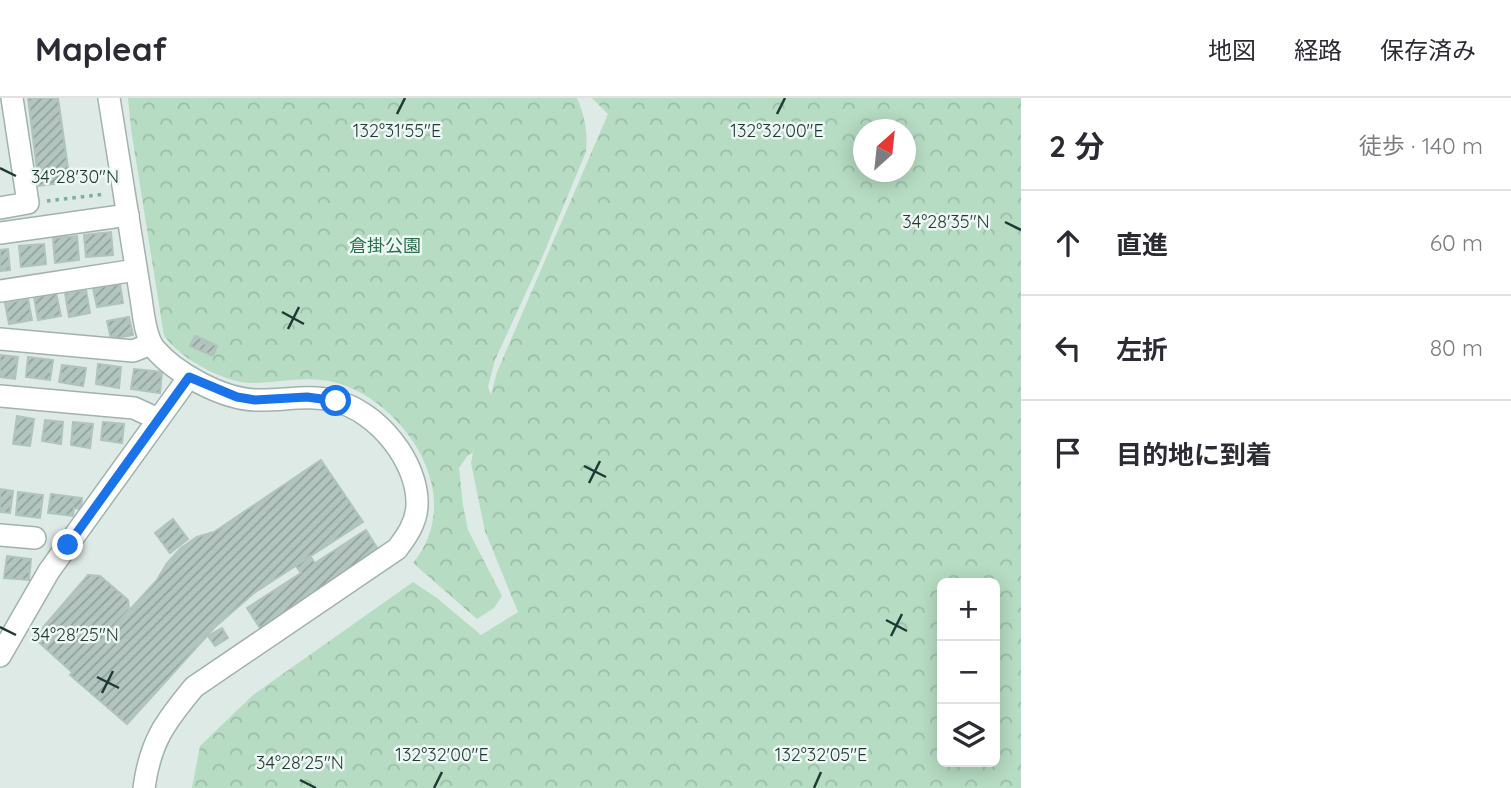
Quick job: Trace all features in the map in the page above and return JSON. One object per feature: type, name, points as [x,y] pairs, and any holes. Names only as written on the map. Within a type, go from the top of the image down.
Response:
[{"type":"street","points":[[0,208],[28,203],[12,98]]},
{"type":"street","points":[[109,98],[136,270],[151,344],[167,363],[189,377],[237,397],[255,400],[307,397],[336,401],[359,411],[382,428],[396,444],[415,482],[417,508],[411,530],[397,549],[194,687],[168,718],[148,760],[144,788]]},
{"type":"street","points":[[0,233],[128,215]]},
{"type":"street","points":[[0,291],[136,270]]},
{"type":"street","points":[[0,338],[133,351],[151,344]]},
{"type":"street","points":[[3,643],[49,571],[189,377]]},
{"type":"street","points":[[0,396],[134,408],[158,419]]},
{"type":"street","points":[[0,535],[35,538]]},
{"type":"path","points":[[28,203],[108,194]]},
{"type":"green space","name":"倉掛公園","points":[[128,98],[577,98],[585,124],[586,152],[495,360],[488,387],[491,395],[497,372],[608,114],[592,98],[1021,98],[1021,788],[192,788],[200,746],[253,695],[413,582],[437,598],[481,635],[518,612],[485,531],[471,463],[473,453],[468,455],[459,468],[468,530],[502,596],[494,608],[477,619],[413,563],[430,533],[434,512],[433,489],[415,444],[389,413],[357,391],[339,383],[303,379],[251,383],[215,374],[181,353],[164,336]]},
{"type":"building","points":[[28,98],[58,98],[70,182],[39,186]]},
{"type":"building","points":[[111,232],[113,255],[86,257],[84,235]]},
{"type":"building","points":[[77,236],[79,260],[55,263],[53,238]]},
{"type":"building","points":[[44,244],[46,264],[21,267],[19,246]]},
{"type":"building","points":[[8,249],[10,270],[0,271],[0,250]]},
{"type":"building","points":[[120,284],[123,303],[97,307],[93,288]]},
{"type":"building","points":[[86,290],[90,313],[69,317],[65,293]]},
{"type":"building","points":[[56,293],[61,316],[38,320],[34,297]]},
{"type":"building","points":[[28,299],[32,320],[9,324],[5,303]]},
{"type":"building","points":[[129,317],[133,335],[111,339],[107,321]]},
{"type":"building","points":[[195,336],[205,340],[203,343],[206,344],[207,341],[217,346],[213,356],[190,346]]},
{"type":"building","points":[[0,355],[18,357],[15,379],[0,377]]},
{"type":"building","points":[[28,357],[53,360],[50,380],[26,377]]},
{"type":"building","points":[[98,364],[121,367],[119,388],[96,384]]},
{"type":"building","points":[[62,365],[86,368],[83,386],[59,382]]},
{"type":"building","points":[[134,369],[162,372],[160,393],[131,389]]},
{"type":"building","points":[[17,416],[34,419],[30,446],[13,444]]},
{"type":"building","points":[[45,420],[63,422],[61,444],[42,441]]},
{"type":"building","points":[[73,422],[93,424],[90,448],[71,445]]},
{"type":"building","points":[[103,422],[124,424],[122,443],[101,440]]},
{"type":"building","points":[[321,460],[363,522],[254,593],[215,627],[127,724],[70,675],[157,580],[167,563],[181,548],[197,537],[214,532]]},
{"type":"building","points":[[0,489],[13,491],[10,513],[0,512]]},
{"type":"building","points":[[18,492],[43,495],[40,518],[16,515]]},
{"type":"building","points":[[51,494],[82,498],[81,509],[74,508],[73,516],[48,513]]},
{"type":"building","points":[[173,519],[188,539],[170,553],[155,533]]},
{"type":"building","points":[[366,530],[379,551],[260,628],[247,608],[301,573],[296,566],[310,556],[315,563]]},
{"type":"building","points":[[7,556],[31,559],[29,580],[4,578]]},
{"type":"building","points":[[88,575],[100,576],[128,600],[129,610],[72,672],[34,638]]},
{"type":"building","points":[[222,628],[228,638],[215,646],[208,636]]},
{"type":"route","points":[[68,545],[189,377],[237,397],[255,400],[307,397],[336,401]]}]
